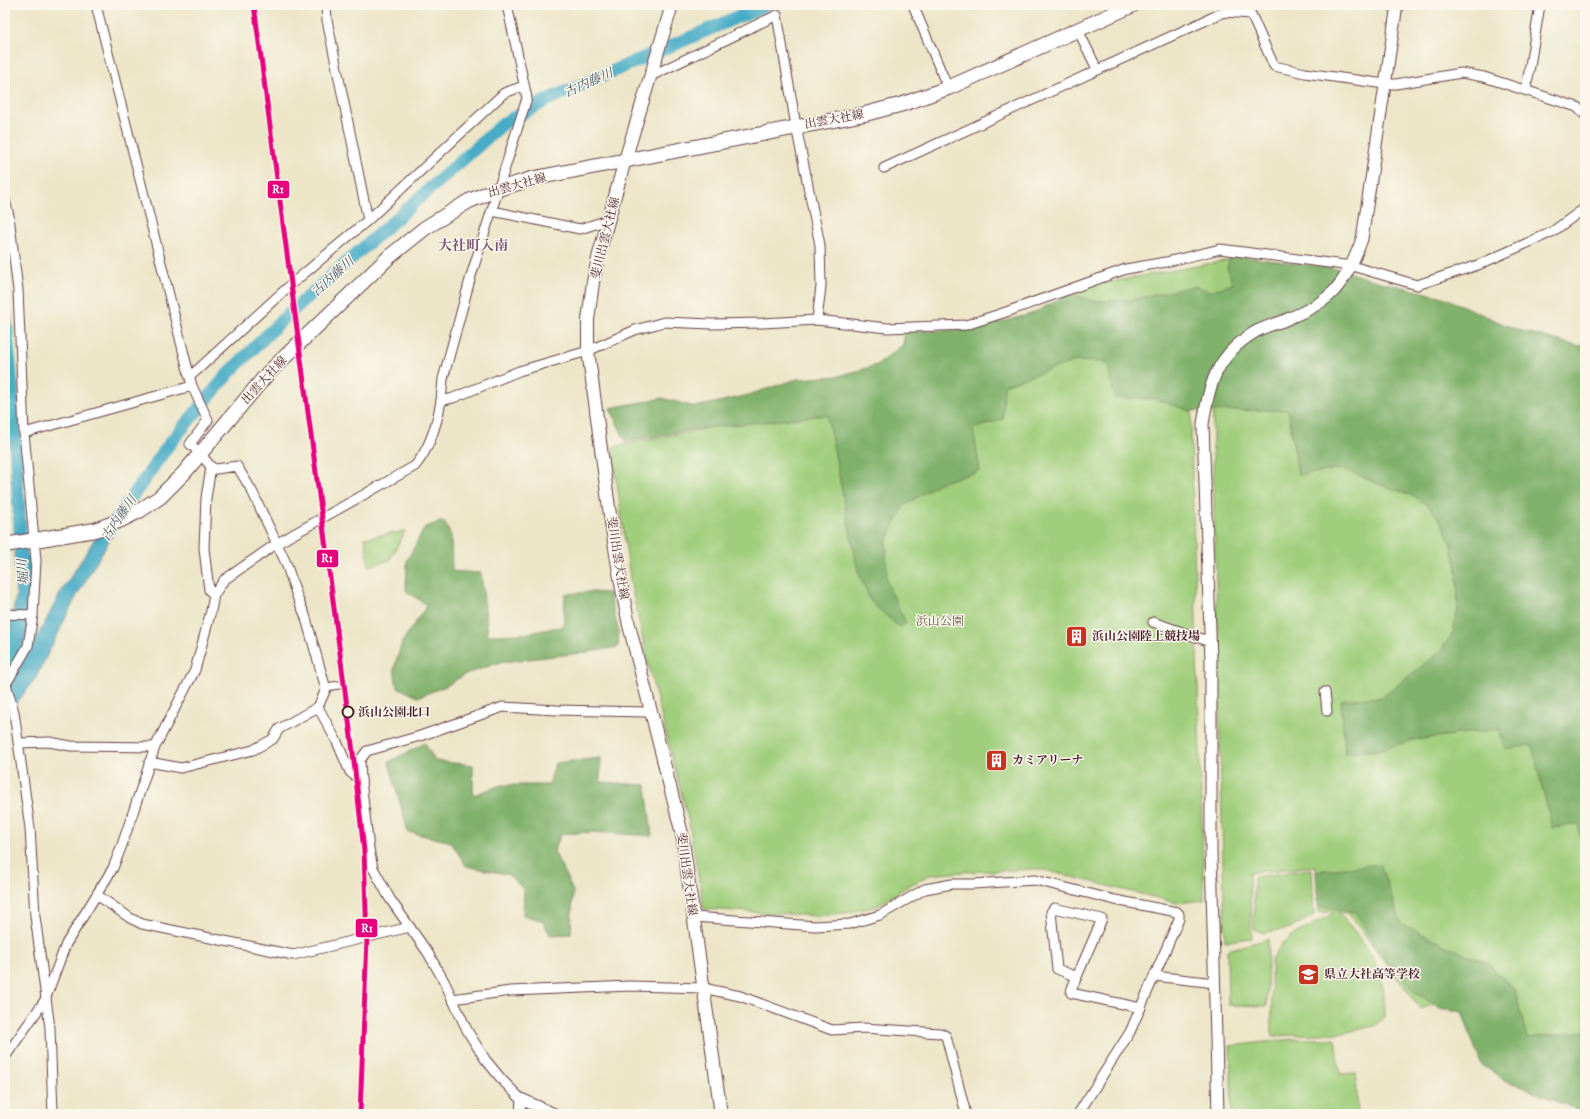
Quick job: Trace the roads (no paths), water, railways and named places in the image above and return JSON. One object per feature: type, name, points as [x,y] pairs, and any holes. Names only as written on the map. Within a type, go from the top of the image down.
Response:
[{"type":"main road","name":"斐川出雲大社線","points":[[672,5],[608,220],[593,282],[588,320],[588,351],[623,594],[682,834],[721,1114]]},
{"type":"main road","name":"出雲大社線","points":[[7,544],[95,530],[141,510],[160,497],[184,473],[268,373],[389,257],[425,228],[469,201],[498,189],[535,178],[796,126],[864,114],[896,106],[948,88],[1133,5]]},
{"type":"street","points":[[96,5],[189,374],[194,390],[208,420],[190,444],[200,453],[211,467],[216,469],[236,466],[252,491],[286,563],[305,615],[326,687],[318,707],[279,730],[273,739],[253,750],[181,768],[149,762]]},
{"type":"street","points":[[326,5],[326,20],[368,220]]},
{"type":"street","points":[[5,1057],[45,1000],[66,944],[113,868],[149,762],[155,747],[194,670],[211,611],[214,595],[224,580],[276,544],[415,466],[424,455],[438,419],[442,379],[471,276],[527,98],[507,5]]},
{"type":"street","points":[[913,5],[948,88]]},
{"type":"street","points":[[1218,1114],[1211,851],[1211,642],[1203,424],[1207,397],[1216,370],[1237,345],[1256,332],[1318,304],[1333,291],[1352,266],[1362,239],[1397,5]]},
{"type":"street","points":[[1526,90],[1540,5]]},
{"type":"street","points":[[884,168],[1224,12],[1252,10],[1274,66],[1305,73],[1386,84],[1396,84],[1461,73],[1526,90],[1577,107],[1585,115]]},
{"type":"street","points":[[652,74],[777,15],[796,126],[820,245],[821,286],[817,320]]},
{"type":"street","points":[[1078,30],[1097,69]]},
{"type":"street","points":[[189,374],[194,373],[288,287],[368,220],[504,93],[525,90]]},
{"type":"street","points":[[5,200],[9,216],[18,290],[24,433],[32,541],[36,560],[28,646],[6,684],[14,712],[30,828],[35,916],[45,1000],[50,1028],[53,1114]]},
{"type":"street","points":[[441,401],[453,398],[519,371],[588,351],[635,330],[664,322],[712,324],[817,320],[887,328],[966,325],[1126,269],[1166,262],[1220,248],[1352,266],[1417,285],[1478,265],[1552,232],[1585,208]]},
{"type":"street","points":[[492,211],[580,229],[608,220]]},
{"type":"street","points":[[24,433],[194,390]]},
{"type":"street","points":[[211,467],[206,498],[204,550],[209,590],[214,595]]},
{"type":"street","points":[[8,614],[32,615]]},
{"type":"street","points":[[1153,622],[1211,642]]},
{"type":"street","points":[[326,687],[339,685]]},
{"type":"street","points":[[1325,692],[1327,711]]},
{"type":"street","points":[[318,707],[337,742],[350,772],[361,781]]},
{"type":"street","points":[[554,1114],[521,1099],[503,1081],[485,1059],[468,1032],[428,953],[390,899],[373,868],[369,849],[360,760],[367,752],[420,736],[503,707],[557,710],[651,711]]},
{"type":"street","points":[[19,743],[49,742],[71,746],[155,747]]},
{"type":"street","points":[[694,918],[815,926],[850,924],[880,915],[925,889],[952,884],[1034,880],[1115,900],[1177,912],[1179,914],[1179,919],[1130,1032],[1078,1114]]},
{"type":"street","points":[[96,895],[130,918],[142,924],[293,955],[410,927]]},
{"type":"street","points":[[1076,977],[1057,969],[1051,912],[1054,908],[1102,919],[1076,977],[1071,993],[1141,1008]]},
{"type":"street","points":[[1154,976],[1215,983]]},
{"type":"street","points":[[452,999],[511,991],[630,986],[703,988],[740,996],[832,1030],[863,1028],[940,1032],[946,1036],[966,1114]]},
{"type":"street","points":[[520,1114],[521,1099]]},
{"type":"water","points":[[118,526],[76,597],[36,678],[5,718],[5,692],[33,645],[61,592],[99,532]]},
{"type":"water","points":[[23,551],[29,556],[31,589],[30,614],[23,645],[5,678],[5,642],[9,632],[16,596],[14,552]]},
{"type":"waterway","name":"古内藤川","points":[[112,525],[170,443],[228,374],[283,319],[504,123],[547,100],[765,5]]},
{"type":"waterway","name":"堀川","points":[[5,311],[12,386],[22,569]]},
{"type":"place","name":"浜山公園陸上競技場","points":[[1076,636]]},
{"type":"place","name":"浜山公園北口","points":[[348,712]]},
{"type":"place","name":"カミアリーナ","points":[[997,760]]},
{"type":"place","name":"県立大社高等学校","points":[[1309,974]]},
{"type":"district","name":"大社町入南","points":[[473,245]]},
{"type":"park label","name":"浜山公園","points":[[940,621]]}]
